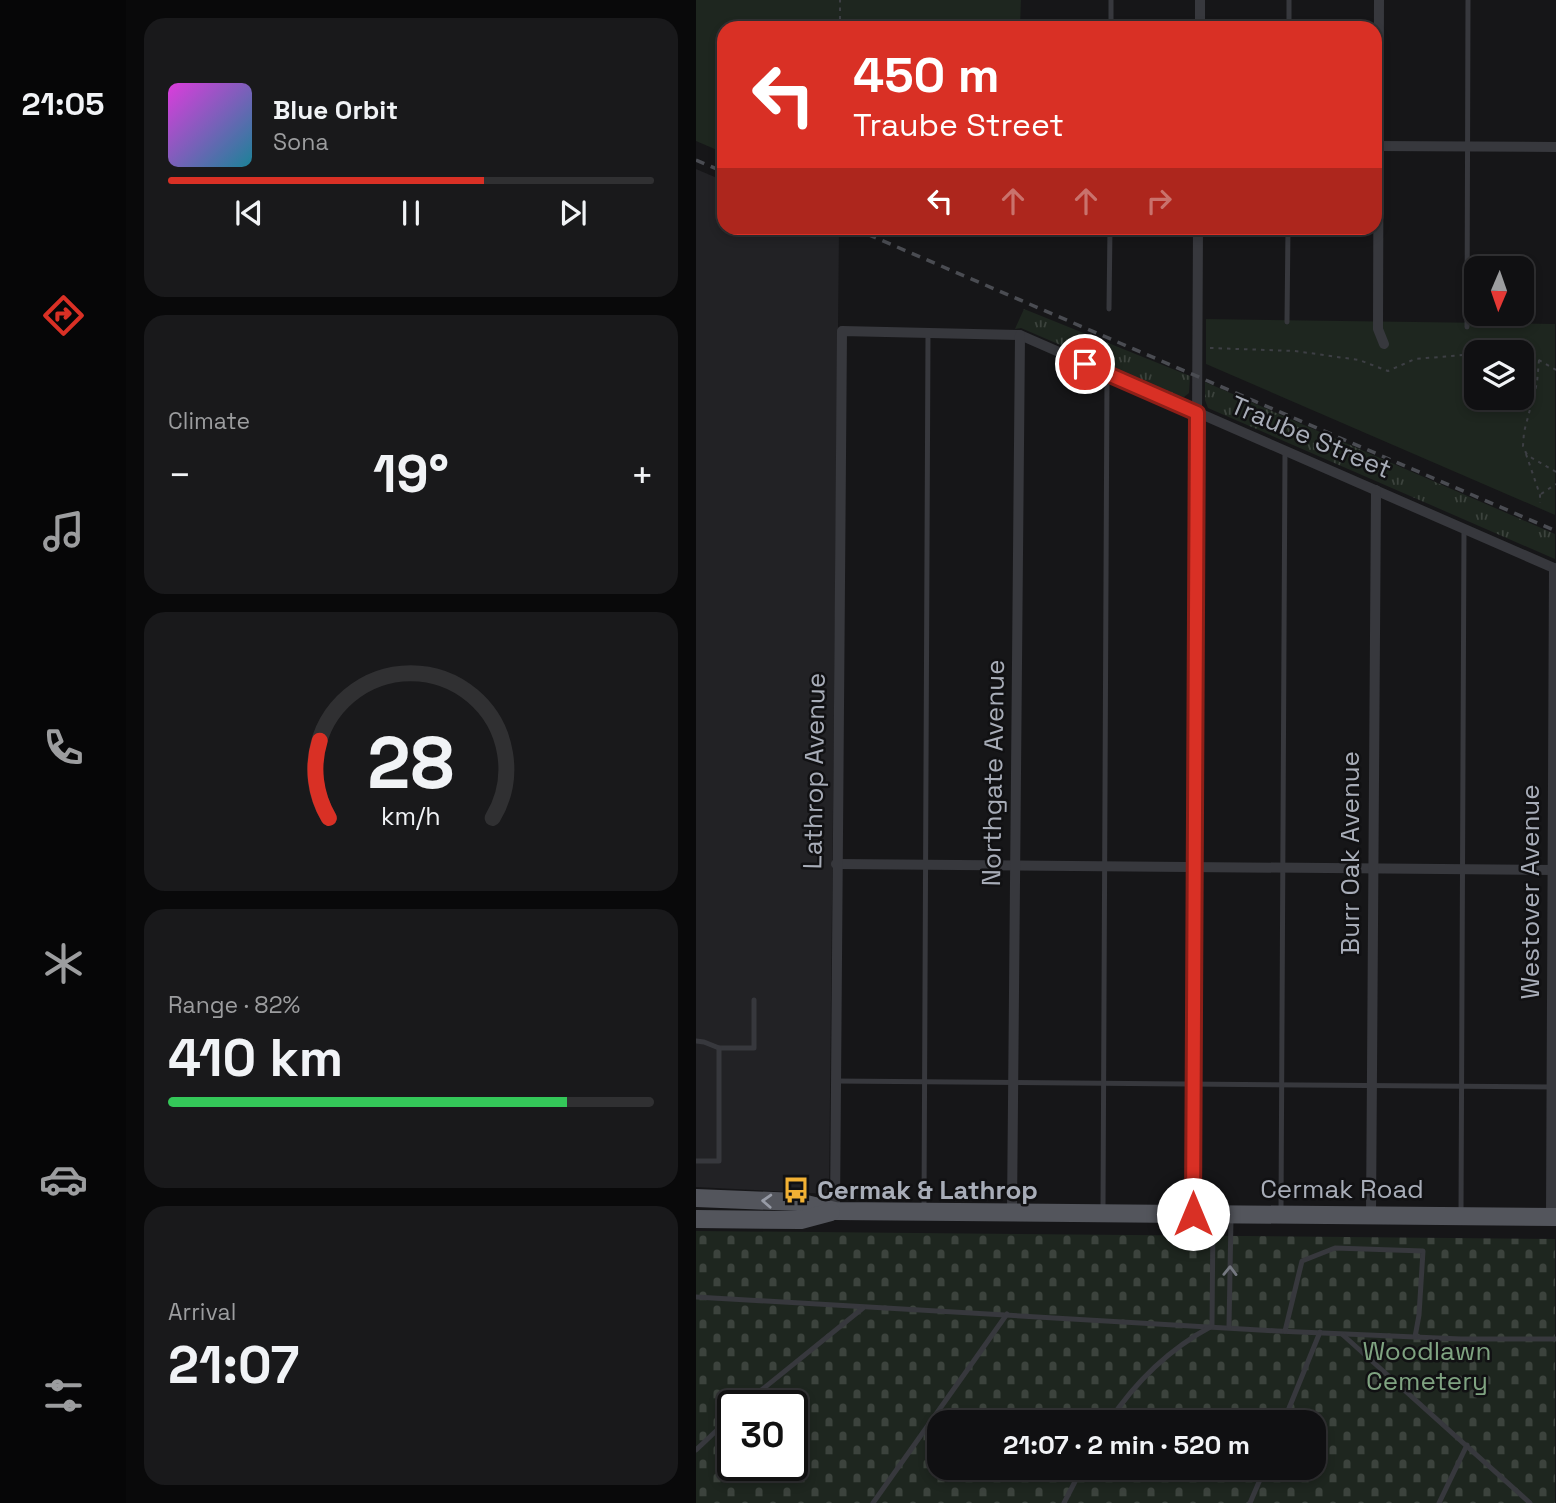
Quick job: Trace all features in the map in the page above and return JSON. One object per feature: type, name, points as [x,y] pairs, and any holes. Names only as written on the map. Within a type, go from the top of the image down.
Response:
[{"type":"main road","name":"Cermak Road","points":[[696,1198],[798,1202],[835,1211],[1553,1217]]},
{"type":"main road","name":"Cermak Road","points":[[696,1219],[801,1220],[835,1211]]},
{"type":"street","points":[[1200,0],[1200,21]]},
{"type":"street","points":[[1379,0],[1379,21]]},
{"type":"street","points":[[1382,146],[1555,147]]},
{"type":"street","points":[[1193,1214],[1198,235]]},
{"type":"street","points":[[1377,235],[1378,329],[1384,344]]},
{"type":"street","name":"Traube Street","points":[[842,331],[1020,335],[1555,569]]},
{"type":"street","name":"Lathrop Avenue","points":[[835,1211],[842,331]]},
{"type":"street","name":"Northgate Avenue","points":[[1012,1212],[1020,335]]},
{"type":"street","name":"Burr Oak Avenue","points":[[1371,1216],[1376,490]]},
{"type":"street","name":"Westover Avenue","points":[[1553,1217],[1555,569]]},
{"type":"street","points":[[836,864],[1554,870]]},
{"type":"lane","points":[[1111,0],[1111,21]]},
{"type":"lane","points":[[1289,0],[1289,21]]},
{"type":"lane","points":[[1467,327],[1468,0]]},
{"type":"lane","points":[[1109,309],[1110,235]]},
{"type":"lane","points":[[1288,235],[1288,322]]},
{"type":"lane","points":[[924,1212],[928,333]]},
{"type":"lane","points":[[1103,1213],[1107,373]]},
{"type":"lane","points":[[1281,1215],[1285,451]]},
{"type":"lane","points":[[1461,1216],[1464,529]]},
{"type":"lane","points":[[696,1041],[719,1048],[754,1048],[754,1000]]},
{"type":"lane","points":[[696,1161],[719,1161],[719,1048]]},
{"type":"lane","points":[[835,1081],[1554,1087]]},
{"type":"lane","points":[[1212,1326],[1222,1214]]},
{"type":"lane","points":[[1222,1214],[1229,1327]]},
{"type":"lane","points":[[1285,1331],[1302,1261],[1335,1248],[1423,1251],[1415,1337]]},
{"type":"lane","points":[[696,1297],[1341,1334],[1555,1339]]},
{"type":"lane","points":[[762,1390],[864,1307]]},
{"type":"lane","points":[[873,1503],[1007,1314]]},
{"type":"lane","points":[[1117,1410],[1136,1384],[1163,1359],[1185,1340],[1212,1326]]},
{"type":"lane","points":[[1288,1410],[1320,1332]]},
{"type":"lane","points":[[1341,1334],[1530,1503]]},
{"type":"lane","points":[[696,1450],[717,1430]]},
{"type":"lane","points":[[1439,1503],[1467,1445]]},
{"type":"lane","points":[[1064,1503],[1076,1480]]},
{"type":"lane","points":[[1250,1503],[1260,1480]]},
{"type":"path","points":[[840,0],[840,21]]},
{"type":"path","points":[[1197,348],[1295,351],[1359,360],[1388,371],[1415,359],[1464,355]]},
{"type":"path","points":[[1534,359],[1555,370]]},
{"type":"path","points":[[1539,360],[1534,398],[1523,439],[1540,503]]},
{"type":"path","points":[[1526,453],[1555,472]]},
{"type":"path","points":[[1540,495],[1555,484]]},
{"type":"shaded area","points":[[696,169],[717,178],[717,235],[839,235],[829,1194],[696,1187]]},
{"type":"green space","points":[[696,0],[1021,0],[1020,21],[717,21],[717,150],[696,141]]},
{"type":"green space","points":[[1024,309],[1190,376],[1189,393],[1184,397],[1179,396],[1021,328],[1015,329]]},
{"type":"green space","points":[[1206,319],[1464,323],[1464,326],[1555,324],[1555,515],[1206,364]]},
{"type":"green space","points":[[1205,382],[1555,534],[1555,559],[1208,408]]},
{"type":"green space","name":"Woodlawn Cemetery","points":[[696,1231],[1555,1239],[1555,1503],[696,1503]]},
{"type":"railway","points":[[696,160],[717,169]]},
{"type":"railway","points":[[869,235],[1556,531]]},
{"type":"place","name":"Cermak & Lathrop","points":[[796,1190]]},
{"type":"route","points":[[1085,364],[1197,413],[1193,1214]]}]
